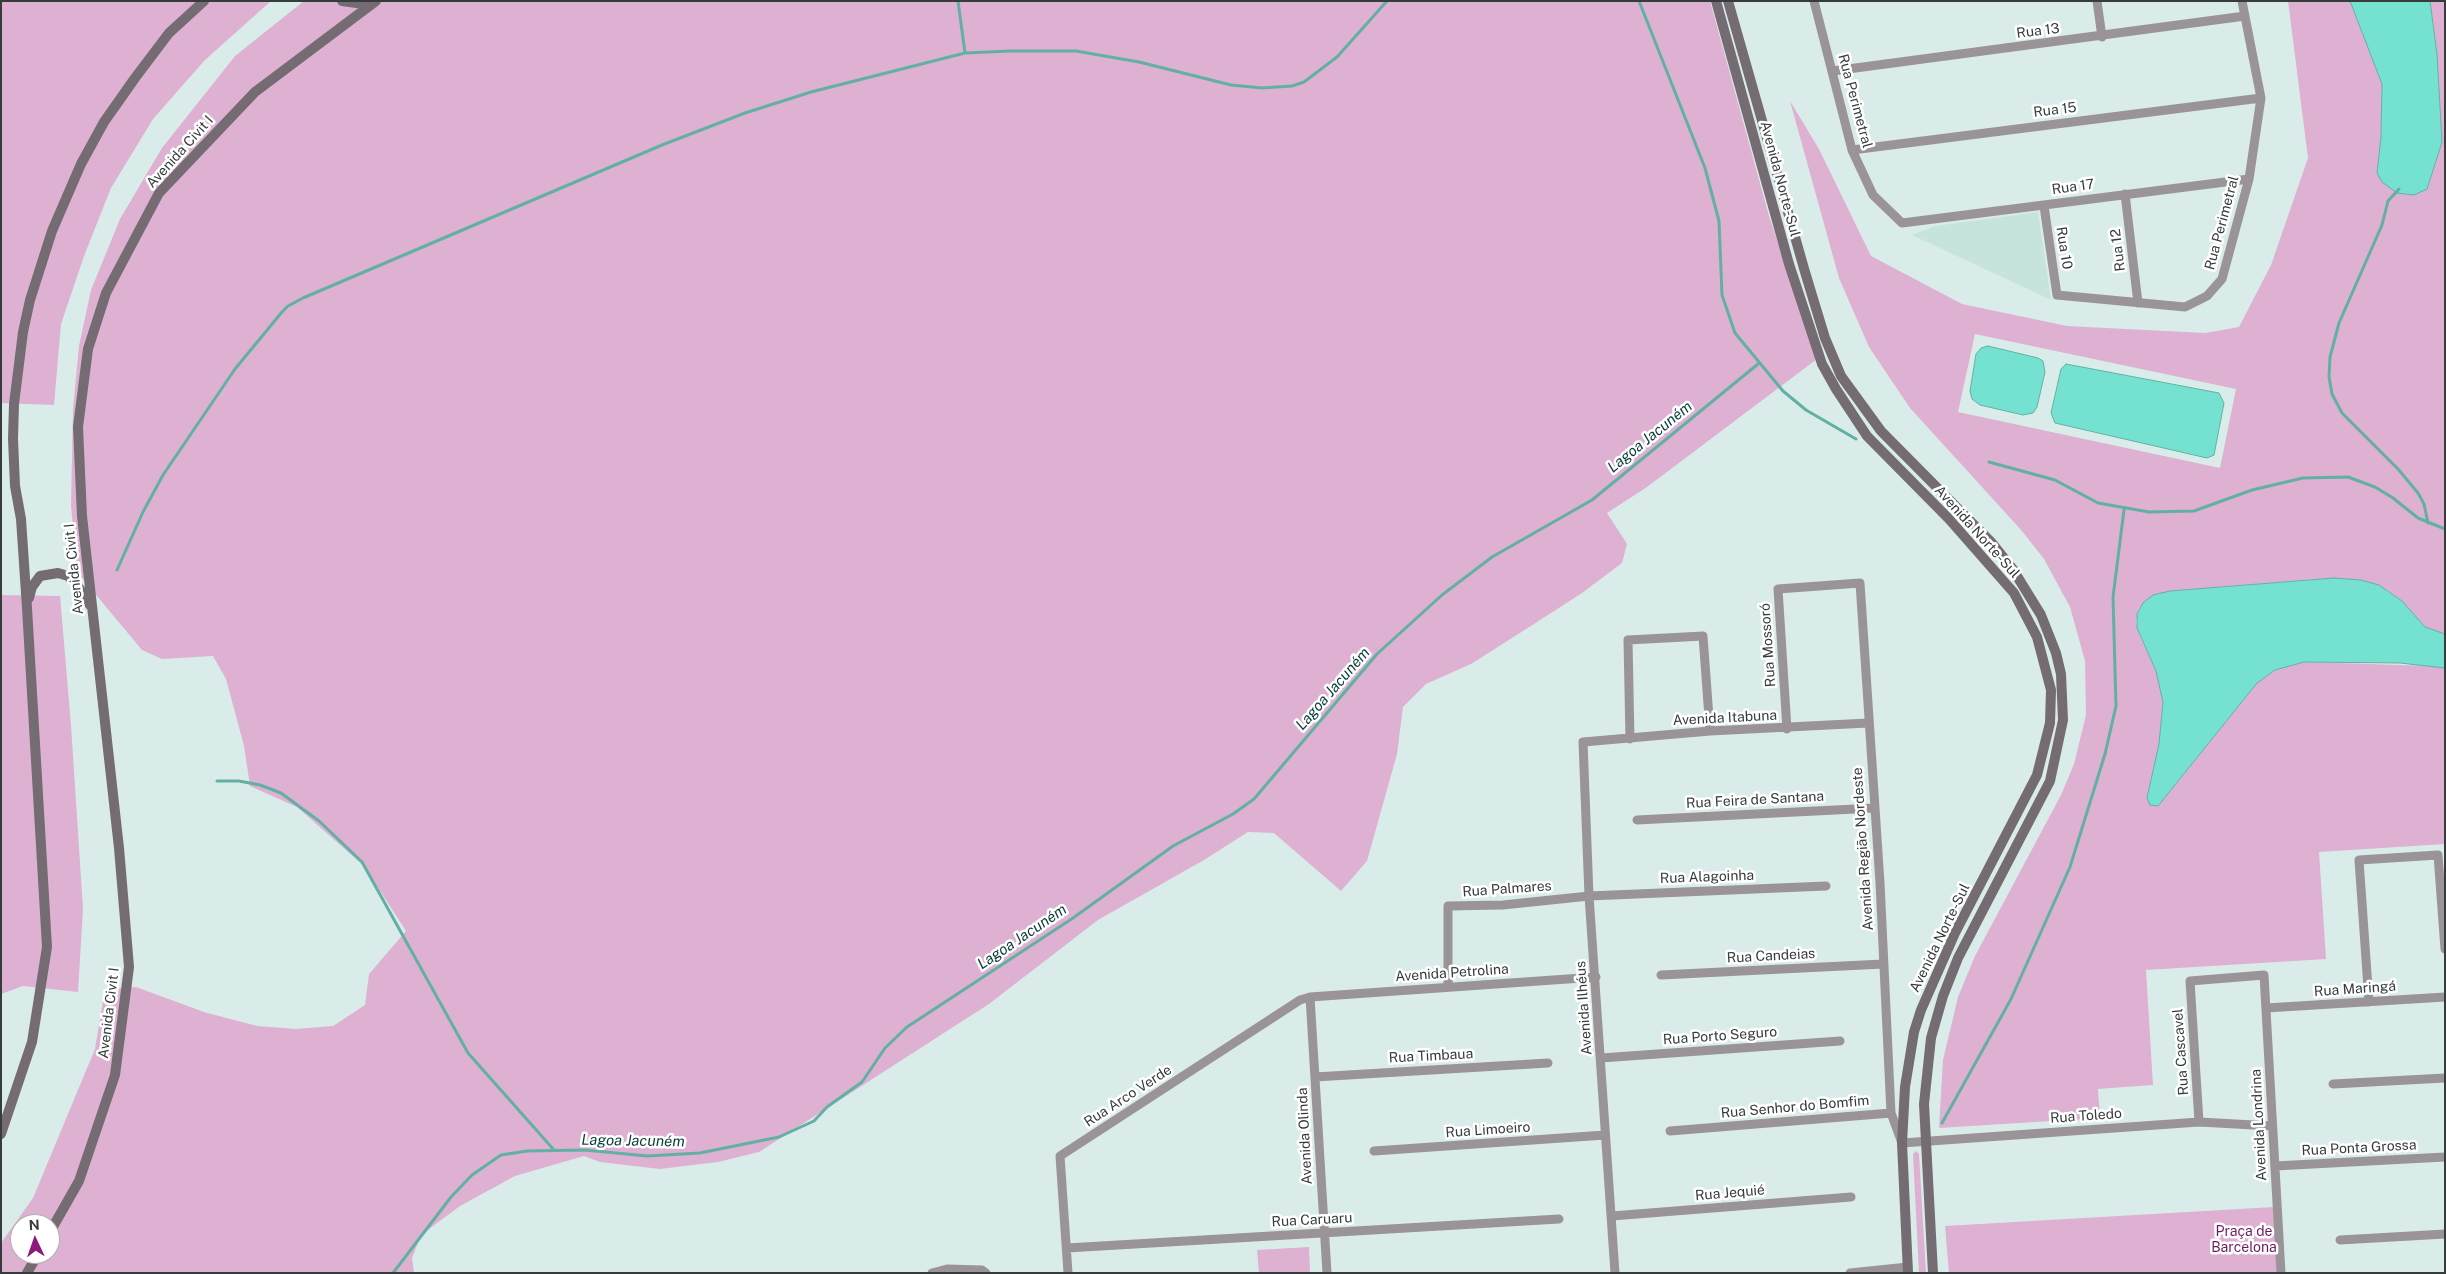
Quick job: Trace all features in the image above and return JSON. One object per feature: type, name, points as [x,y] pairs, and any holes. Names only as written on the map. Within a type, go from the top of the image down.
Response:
[{"type":"main road","points":[[1,1134],[32,1042],[47,947],[21,519],[15,486],[13,439],[18,364],[30,300],[63,202],[104,122],[169,33],[204,1]]},
{"type":"main road","points":[[342,1],[374,3]]},
{"type":"main road","name":"Avenida Norte-Sul","points":[[1716,1],[1789,264],[1822,364],[1867,436],[1950,519],[2014,593],[2037,637],[2050,690],[2050,723],[2037,775],[1955,933],[1921,1010],[1908,1060],[1902,1143],[1908,1270]]},
{"type":"main road","name":"Avenida Norte-Sul","points":[[1728,1],[1804,272],[1825,338],[1841,376],[1881,431],[1992,543],[2012,568],[2041,615],[2056,653],[2061,674],[2063,720],[2050,781],[1958,958],[1939,1009],[1926,1074],[1925,1140],[1933,1273]]},
{"type":"main road","name":"Avenida Civit I","points":[[60,1215],[80,1181],[115,1075],[129,967],[119,848],[82,516],[78,427],[88,349],[106,293],[159,193],[255,92],[374,3]]},
{"type":"main road","points":[[27,608],[32,587],[40,576],[58,572],[68,576],[76,583],[92,608]]},
{"type":"street","name":"Rua Perimetral","points":[[1814,1],[1834,71],[1852,150],[1873,195],[1902,223]]},
{"type":"street","points":[[2097,1],[2102,37]]},
{"type":"street","name":"Rua Perimetral","points":[[2057,295],[2185,307],[2207,296],[2222,278],[2248,179],[2261,98],[2242,1]]},
{"type":"street","name":"Rua 13","points":[[1834,71],[2102,37],[2245,16]]},
{"type":"street","name":"Rua 15","points":[[1852,150],[2261,98]]},
{"type":"street","name":"Rua 17","points":[[1902,223],[2248,179]]},
{"type":"street","name":"Rua 12","points":[[2125,194],[2138,303]]},
{"type":"street","name":"Rua 10","points":[[2044,206],[2057,295]]},
{"type":"street","name":"Avenida Região Nordeste","points":[[1778,589],[1860,583],[1889,1036],[1891,1113]]},
{"type":"street","name":"Rua Mossoró","points":[[1778,589],[1787,729]]},
{"type":"street","points":[[1630,739],[1628,640],[1703,636],[1710,731]]},
{"type":"street","name":"Avenida Itabuna","points":[[1584,742],[1710,731],[1868,724]]},
{"type":"street","name":"Avenida Ilhéus","points":[[1584,742],[1589,896],[1615,1273]]},
{"type":"street","name":"Rua Feira de Santana","points":[[1637,820],[1874,808]]},
{"type":"street","points":[[2369,1002],[2359,860],[2438,855],[2445,949]]},
{"type":"street","name":"Rua Alagoinha","points":[[1589,896],[1826,886]]},
{"type":"street","name":"Rua Palmares","points":[[1448,987],[1448,906],[1503,905],[1589,896]]},
{"type":"street","name":"Rua Candeias","points":[[1661,975],[1883,964]]},
{"type":"street","name":"Avenida Londrina","points":[[2190,981],[2264,975],[2281,1273]]},
{"type":"street","name":"Avenida Petrolina","points":[[1310,997],[1596,977]]},
{"type":"street","name":"Rua Cascavel","points":[[2190,981],[2199,1122]]},
{"type":"street","name":"Rua Maringá","points":[[2266,1008],[2445,996]]},
{"type":"street","name":"Avenida Olinda","points":[[1310,997],[1327,1273]]},
{"type":"street","name":"Rua Arco Verde","points":[[1068,1273],[1060,1156],[1300,1000],[1310,997]]},
{"type":"street","name":"Rua Porto Seguro","points":[[1601,1058],[1840,1041]]},
{"type":"street","name":"Rua Timbaua","points":[[1315,1077],[1548,1063]]},
{"type":"street","points":[[2334,1084],[2445,1078]]},
{"type":"street","points":[[1891,1113],[1902,1143]]},
{"type":"street","name":"Rua Senhor do Bomfim","points":[[1670,1131],[1891,1113]]},
{"type":"street","name":"Rua Toledo","points":[[1902,1143],[2199,1122],[2272,1126]]},
{"type":"street","name":"Rua Limoeiro","points":[[1374,1151],[1605,1136]]},
{"type":"street","name":"Rua Ponta Grossa","points":[[2275,1166],[2445,1157]]},
{"type":"street","name":"Rua Jequié","points":[[1612,1216],[1851,1197]]},
{"type":"street","name":"Rua Caruaru","points":[[1067,1248],[1559,1219]]},
{"type":"street","points":[[2340,1240],[2445,1234]]},
{"type":"street","points":[[932,1273],[947,1269],[982,1270],[986,1273]]},
{"type":"street","points":[[1850,1273],[1908,1270]]},
{"type":"shaded area","points":[[2350,1],[2430,1],[2437,54],[2442,142],[2427,189],[2414,195],[2397,193],[2382,182],[2377,173],[2381,137],[2382,84]]},
{"type":"shaded area","points":[[2038,212],[2051,300],[1912,235],[1935,226]]},
{"type":"shaded area","points":[[1988,346],[2038,358],[2043,361],[2045,372],[2037,407],[2033,413],[2023,415],[1980,405],[1972,399],[1970,391],[1976,354],[1981,348]]},
{"type":"shaded area","points":[[2066,364],[2219,393],[2224,403],[2214,455],[2207,458],[2055,423],[2051,413],[2061,369]]},
{"type":"shaded area","points":[[2334,578],[2361,580],[2379,585],[2402,601],[2425,627],[2445,634],[2445,668],[2400,663],[2304,662],[2275,670],[2257,683],[2158,806],[2150,805],[2147,798],[2159,744],[2163,702],[2156,671],[2137,628],[2137,614],[2143,603],[2153,595],[2170,591]]},
{"type":"green space","points":[[1,1],[271,1],[205,60],[153,119],[111,188],[84,256],[61,324],[54,405],[1,403]]},
{"type":"green space","points":[[304,1],[1710,1],[1769,216],[1817,359],[1647,487],[1607,513],[1627,544],[1622,563],[1582,593],[1471,664],[1426,684],[1403,707],[1397,754],[1367,861],[1341,891],[1274,833],[1248,832],[1204,860],[1098,920],[989,1004],[759,1152],[718,1162],[660,1169],[600,1162],[584,1156],[515,1176],[460,1206],[421,1235],[412,1258],[414,1273],[1,1273],[1,1243],[10,1230],[10,1264],[60,1264],[60,1214],[22,1214],[33,1198],[95,1049],[105,989],[136,987],[204,1012],[257,1026],[296,1029],[333,1026],[365,1005],[369,974],[406,931],[364,866],[297,807],[250,786],[244,746],[226,679],[213,656],[162,659],[142,650],[77,572],[71,505],[73,409],[79,346],[91,290],[120,219],[162,148],[235,56]]},
{"type":"green space","points":[[2288,1],[2350,1],[2382,84],[2381,137],[2377,173],[2427,189],[2442,142],[2437,54],[2430,1],[2445,1],[2445,634],[2425,627],[2402,601],[2387,590],[2361,580],[2318,579],[2170,591],[2139,608],[2136,621],[2139,634],[2156,671],[2163,702],[2159,744],[2147,798],[2158,806],[2257,683],[2275,670],[2304,662],[2435,666],[2445,668],[2445,844],[2319,852],[2326,959],[2146,970],[2153,1085],[2098,1089],[2100,1118],[1939,1128],[1943,1060],[1958,997],[1975,956],[2061,795],[2074,764],[2086,715],[2085,661],[2070,607],[2044,559],[2022,531],[1910,408],[1869,347],[1839,278],[1790,101],[1819,149],[1871,256],[1962,304],[2067,326],[2205,333],[2239,327],[2271,265],[2308,158]],"holes":[[[1975,334],[2236,389],[2220,468],[1958,412]]]},
{"type":"green space","points":[[1,595],[60,596],[71,725],[83,909],[78,992],[23,986],[1,994]]},
{"type":"green space","points":[[1916,1151],[1919,1154],[1926,1273],[1919,1273],[1913,1154]]},
{"type":"green space","name":"Praça de Barcelona","points":[[2274,1207],[2278,1273],[1949,1273],[1945,1226]]},
{"type":"green space","points":[[1309,1247],[1310,1273],[1259,1273],[1257,1250]]},
{"type":"waterway","points":[[958,1],[965,53]]},
{"type":"waterway","points":[[117,570],[143,512],[163,475],[235,369],[282,312],[288,306],[303,298],[662,145],[745,113],[811,92],[965,53],[1010,51],[1076,51],[1139,62],[1231,85],[1262,88],[1292,86],[1304,82],[1337,57],[1387,1]]},
{"type":"waterway","points":[[1639,1],[1705,168],[1719,221],[1722,295],[1735,333],[1783,391],[1806,410],[1856,439]]},
{"type":"waterway","points":[[2399,189],[2388,201],[2382,225],[2339,323],[2330,357],[2329,377],[2332,394],[2342,413],[2398,469],[2418,493],[2424,504],[2428,523]]},
{"type":"waterway","name":"Lagoa Jacuném","points":[[393,1273],[451,1197],[472,1175],[501,1155],[527,1151],[585,1150],[647,1156],[700,1153],[779,1137],[814,1121],[827,1107],[862,1082],[885,1048],[907,1027],[1073,918],[1173,846],[1233,814],[1254,799],[1377,654],[1442,595],[1492,557],[1592,500],[1758,364]]},
{"type":"waterway","name":"Lagoa Jacuném","points":[[1989,462],[2055,480],[2098,503],[2149,512],[2194,511],[2252,490],[2303,478],[2348,477],[2375,487],[2393,498],[2418,518],[2445,529]]},
{"type":"waterway","points":[[1942,1123],[2011,999],[2070,867],[2105,754],[2116,706],[2113,597],[2124,510]]},
{"type":"waterway","name":"Lagoa Jacuném","points":[[217,781],[239,781],[260,785],[281,793],[319,821],[362,862],[468,1053],[554,1150]]}]
